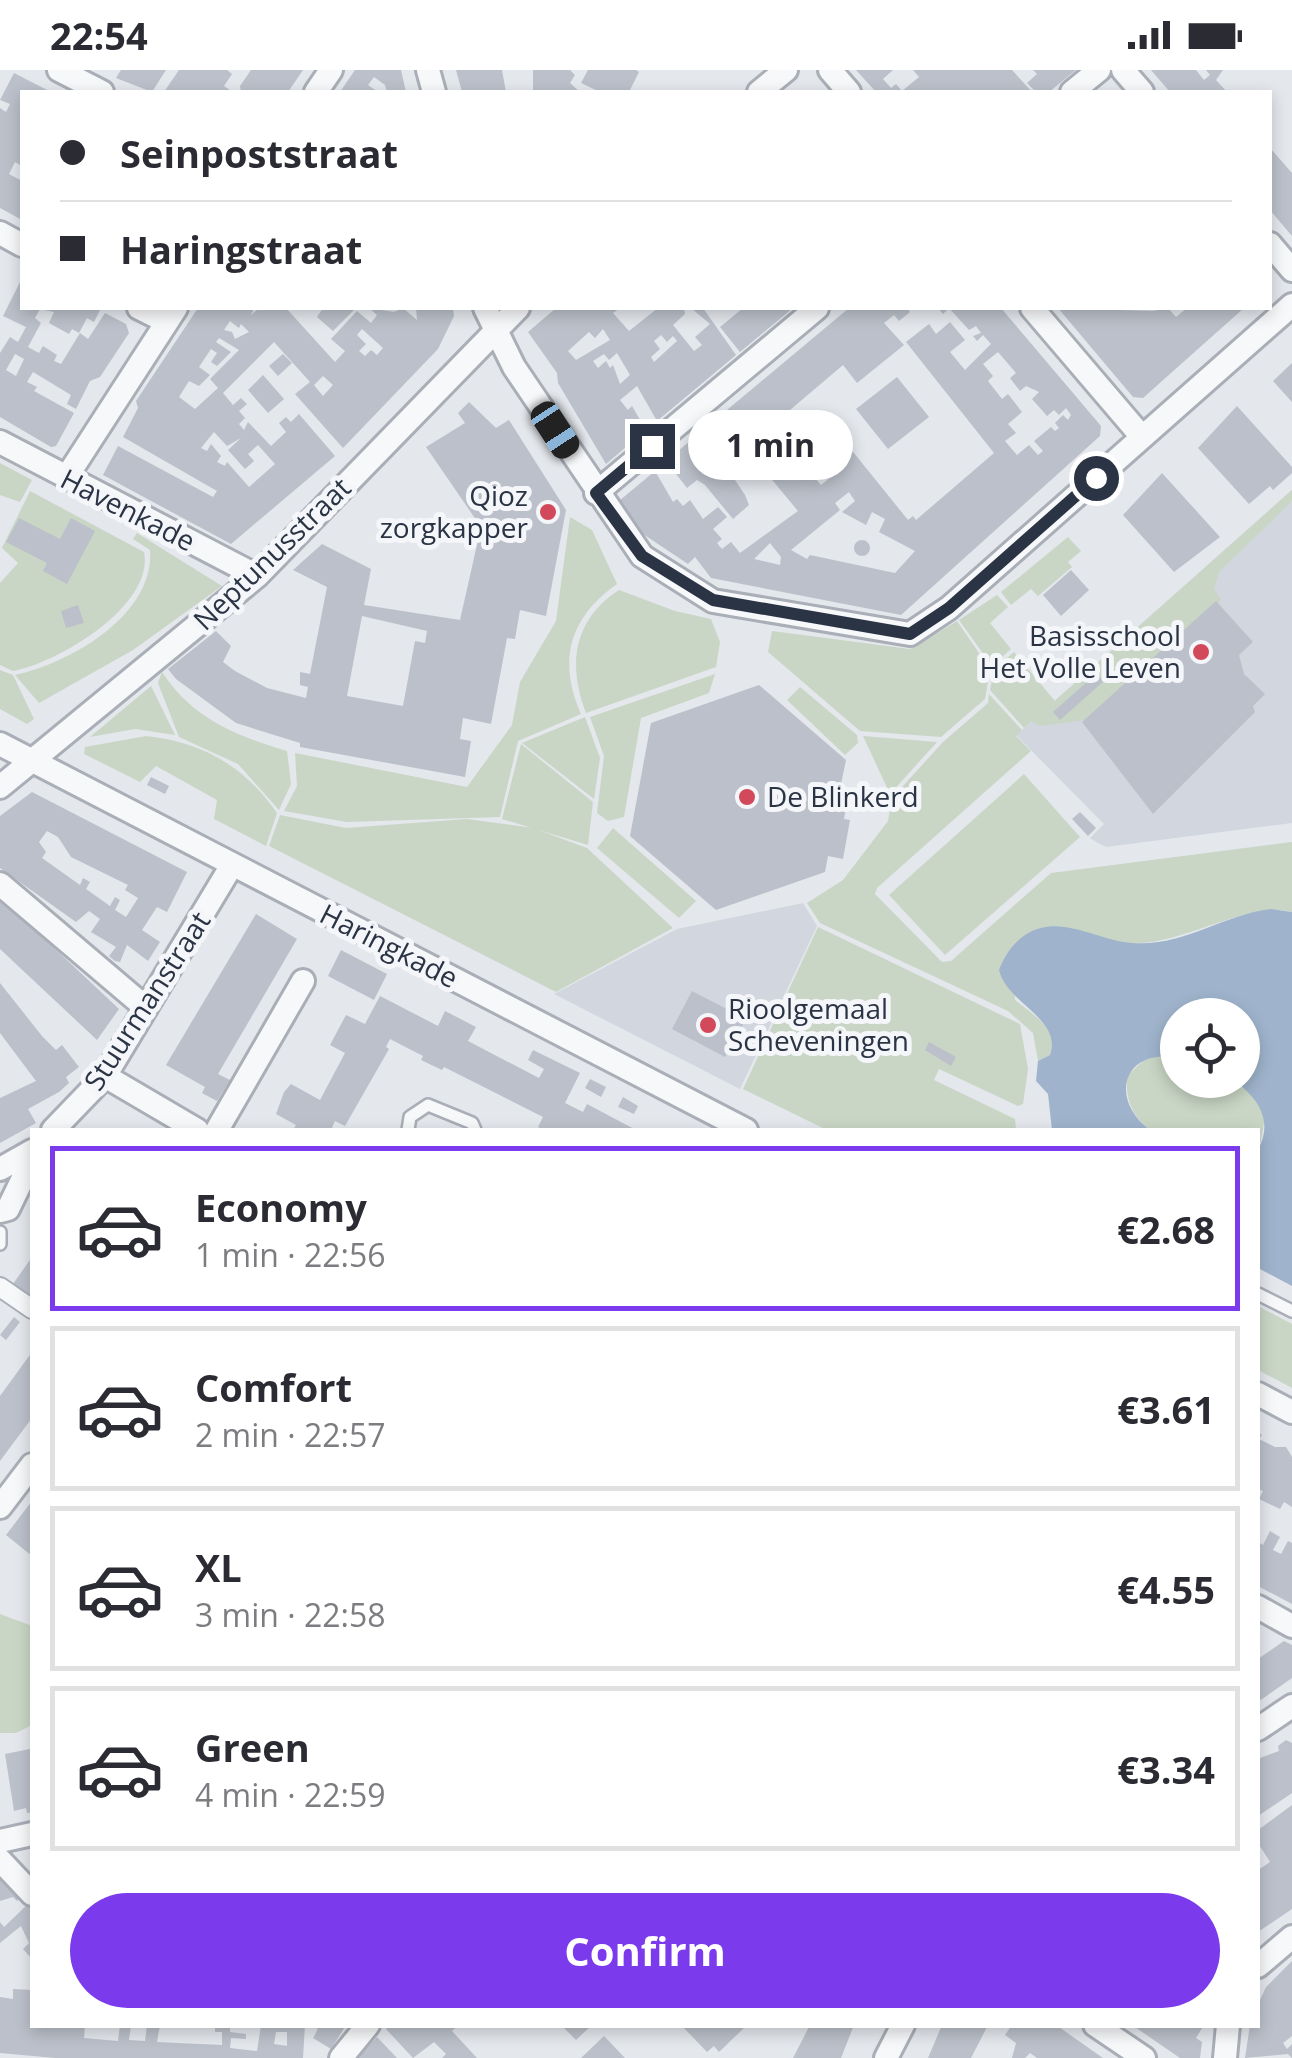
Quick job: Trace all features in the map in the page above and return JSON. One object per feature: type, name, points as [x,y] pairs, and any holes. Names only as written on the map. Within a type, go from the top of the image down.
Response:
[{"type":"street","points":[[59,70],[98,90]]},
{"type":"street","points":[[761,90],[786,70]]},
{"type":"street","points":[[830,70],[848,90]]},
{"type":"street","points":[[1074,90],[1099,70]]},
{"type":"street","points":[[1123,70],[1140,90]]},
{"type":"street","points":[[1272,246],[1292,270]]},
{"type":"street","points":[[486,310],[514,367],[642,556],[713,600],[910,634],[949,608],[1292,304]]},
{"type":"street","name":"Neptunusstraat","points":[[0,787],[256,576],[516,310]]},
{"type":"street","points":[[596,493],[814,310]]},
{"type":"street","points":[[1034,310],[1142,437]]},
{"type":"street","points":[[66,478],[172,315]]},
{"type":"street","name":"Havenkade","points":[[0,442],[256,576]]},
{"type":"street","name":"Haringkade","points":[[0,744],[742,1128]]},
{"type":"street","name":"Stuurmanstraat","points":[[55,1128],[105,1076],[232,865]]},
{"type":"street","points":[[0,884],[146,1008]]},
{"type":"street","points":[[218,1128],[304,981]]},
{"type":"street","points":[[105,1076],[195,1128]]},
{"type":"street","points":[[0,1169],[30,1153]]},
{"type":"street","points":[[0,1211],[8,1208],[30,1153]]},
{"type":"street","points":[[0,1287],[30,1308]]},
{"type":"street","points":[[1260,1395],[1292,1412]]},
{"type":"street","points":[[0,1507],[30,1468]]},
{"type":"street","points":[[1260,1609],[1292,1626]]},
{"type":"street","points":[[1260,1728],[1292,1706]]},
{"type":"street","points":[[0,1841],[30,1834]]},
{"type":"street","points":[[0,1860],[30,1892]]},
{"type":"street","points":[[1260,1964],[1292,1937]]},
{"type":"street","points":[[340,2058],[365,2028]]},
{"type":"street","points":[[886,2058],[901,2028]]},
{"type":"street","points":[[1099,2028],[1144,2058]]},
{"type":"street","points":[[1225,2058],[1228,2028]]},
{"type":"lane","points":[[408,1128],[410,1118],[428,1105],[440,1106],[475,1128]]},
{"type":"lane","points":[[0,1232],[0,1244]]},
{"type":"lane","points":[[1260,1295],[1292,1312]]},
{"type":"shaded area","name":"Basisschool Het Volle Leven","points":[[1292,490],[1292,823],[1106,847],[1098,843],[1090,838],[1104,824],[1016,735]]},
{"type":"shaded area","points":[[803,903],[817,926],[740,1089],[554,994],[677,929]]},
{"type":"green space","points":[[0,463],[32,480],[20,502],[0,495]]},
{"type":"green space","points":[[1292,490],[1292,501],[1219,572],[1214,589],[1221,600],[1093,719],[1040,726],[1032,721],[1024,728],[990,690],[994,669],[1014,652],[1055,701]]},
{"type":"green space","points":[[30,491],[144,552],[143,572],[134,592],[100,628],[54,656],[13,671],[0,665],[0,583],[18,563],[2,548]]},
{"type":"green space","points":[[570,517],[592,530],[617,584],[588,611],[572,641],[570,676],[581,714],[518,741],[500,817],[347,822],[284,811],[297,786],[295,753],[467,787],[512,725],[520,682],[556,621]]},
{"type":"green space","points":[[137,533],[222,586],[133,650],[39,703],[15,675],[84,647],[124,615],[139,595],[148,573],[150,550],[133,539]]},
{"type":"green space","points":[[1068,537],[1081,551],[1068,562],[1072,567],[1038,596],[1031,589],[1011,605],[1001,592]]},
{"type":"green space","points":[[619,590],[675,611],[711,619],[720,642],[716,667],[586,713],[577,677],[578,644],[592,615]]},
{"type":"green space","points":[[997,595],[1008,607],[990,623],[1011,649],[992,666],[959,620]]},
{"type":"green space","points":[[957,621],[990,669],[985,699],[941,737],[860,731],[768,652],[772,631],[910,649]]},
{"type":"green space","points":[[0,670],[13,675],[34,719],[27,724],[0,709]]},
{"type":"green space","points":[[162,672],[201,713],[250,739],[287,751],[291,784],[279,810],[238,764],[179,737],[158,683]]},
{"type":"green space","points":[[715,674],[709,693],[641,718],[624,817],[608,821],[597,813],[604,756],[590,717]]},
{"type":"green space","points":[[151,686],[175,735],[135,729],[90,737]]},
{"type":"green space","points":[[800,687],[857,735],[858,743],[845,755],[787,700]]},
{"type":"green space","points":[[989,694],[1022,730],[1016,736],[1031,751],[877,888],[875,894],[942,962],[951,961],[1051,873],[1292,842],[1292,912],[1256,912],[1178,936],[1140,943],[1059,929],[1028,935],[1013,945],[1015,1000],[1047,1029],[1052,1045],[1050,1055],[1038,1061],[1033,1033],[1008,1011],[820,923],[807,903],[843,880],[888,821],[892,798],[943,742],[988,703]]},
{"type":"green space","points":[[585,717],[600,758],[594,799],[522,743]]},
{"type":"green space","points":[[146,736],[204,751],[251,782],[277,813],[266,846],[214,819],[217,800],[156,766],[140,782],[84,754],[85,747]]},
{"type":"green space","points":[[863,736],[937,742],[890,794]]},
{"type":"green space","points":[[521,744],[593,802],[588,845],[502,819]]},
{"type":"green space","points":[[1024,774],[1080,837],[945,955],[889,895]]},
{"type":"green space","points":[[280,815],[346,828],[467,819],[533,828],[587,848],[673,928],[556,992],[269,846]]},
{"type":"green space","points":[[613,828],[696,901],[679,918],[597,848]]},
{"type":"green space","points":[[818,927],[1020,1024],[1028,1069],[1023,1104],[1018,1106],[939,1069],[934,1080],[1015,1119],[1016,1128],[823,1128],[743,1089]]},
{"type":"green space","points":[[1160,1055],[1160,1098],[1254,1098],[1265,1118],[1260,1144],[1260,1128],[1148,1128],[1131,1106],[1127,1076],[1146,1058]]},
{"type":"green space","points":[[1260,1307],[1292,1324],[1292,1388],[1260,1371]]},
{"type":"green space","points":[[0,1614],[30,1625],[30,1726],[16,1733],[0,1733]]},
{"type":"water","points":[[1271,909],[1292,912],[1292,1286],[1260,1269],[1260,1146],[1264,1119],[1252,1098],[1260,1098],[1260,998],[1160,998],[1160,1057],[1133,1068],[1126,1091],[1137,1118],[1148,1128],[1052,1128],[1048,1094],[1036,1081],[1038,1061],[1050,1055],[1052,1042],[1041,1021],[1012,992],[999,970],[1015,944],[1041,928],[1063,927],[1132,943],[1151,943],[1185,936]]},
{"type":"building","points":[[121,70],[166,70],[153,90],[116,78]]},
{"type":"building","points":[[179,70],[227,70],[232,74],[224,86],[230,90],[165,90]]},
{"type":"building","points":[[251,70],[303,70],[289,90],[241,90]]},
{"type":"building","points":[[355,70],[401,70],[406,90],[386,90],[374,77],[368,85],[375,90],[341,90]]},
{"type":"building","points":[[456,70],[502,70],[506,90],[461,90]]},
{"type":"building","points":[[533,70],[570,70],[575,75],[570,83],[578,90],[533,90]]},
{"type":"building","points":[[588,70],[639,72],[630,90],[596,90],[581,83]]},
{"type":"building","points":[[856,70],[893,70],[883,79],[891,88],[896,84],[901,90],[874,90]]},
{"type":"building","points":[[913,70],[1012,70],[1030,90],[903,90],[919,77]]},
{"type":"building","points":[[1033,70],[1076,70],[1051,90],[1034,90],[1027,83],[1037,74]]},
{"type":"building","points":[[1151,70],[1196,70],[1204,80],[1210,75],[1206,70],[1223,70],[1216,80],[1225,90],[1168,90]]},
{"type":"building","points":[[14,73],[47,90],[20,90],[20,165],[15,162],[9,174],[20,180],[20,219],[0,208],[0,108],[6,112],[10,104],[0,100]]},
{"type":"building","points":[[1272,150],[1292,173],[1292,236],[1272,212]]},
{"type":"building","points":[[20,282],[20,310],[39,310],[35,318],[41,323],[28,347],[39,353],[43,346],[57,355],[54,361],[61,364],[80,333],[88,339],[105,313],[126,324],[129,333],[100,377],[90,381],[76,409],[67,404],[71,395],[33,372],[27,382],[37,387],[34,391],[74,413],[56,446],[51,447],[0,417],[0,353],[10,337],[18,342],[26,327],[3,316]],"holes":[[[15,354],[24,359],[16,376],[6,370]]]},
{"type":"building","points":[[45,310],[100,310],[94,322],[87,318],[79,333],[72,329],[69,334],[49,323],[54,312]]},
{"type":"building","points":[[197,310],[253,310],[251,315],[257,310],[288,310],[335,362],[345,351],[331,339],[357,311],[371,323],[377,315],[371,310],[405,310],[417,320],[416,310],[453,310],[438,349],[343,448],[295,394],[310,382],[274,342],[223,393],[233,405],[241,398],[247,404],[239,411],[245,418],[239,424],[244,430],[248,422],[271,446],[286,432],[279,423],[286,417],[291,422],[299,414],[335,456],[231,544],[103,475],[118,446],[213,497],[217,491],[123,437],[138,408],[136,401]],"holes":[[[230,321],[239,328],[241,324],[249,332],[235,339],[232,332],[224,330]],[[362,329],[383,348],[377,355],[371,350],[365,356],[359,351],[366,344],[357,335]],[[219,338],[239,350],[210,379],[218,388],[195,409],[179,397],[189,381],[199,386],[210,375],[199,367],[211,349],[217,353],[211,362],[217,366],[231,352],[216,342]],[[323,376],[333,385],[323,396],[314,385]],[[214,432],[227,446],[241,438],[228,450],[245,469],[254,461],[248,454],[258,445],[275,464],[249,487],[227,462],[225,466],[217,462],[221,456],[211,444],[207,451],[201,448]]]},
{"type":"building","points":[[322,310],[354,310],[333,331],[317,317]]},
{"type":"building","points":[[554,310],[617,310],[613,313],[629,331],[655,310],[684,310],[673,325],[694,351],[702,345],[695,337],[710,324],[693,310],[704,310],[736,355],[657,421],[637,386],[620,400],[628,410],[632,406],[646,430],[606,464],[558,383],[557,373],[528,332]],"holes":[[[603,329],[610,340],[576,360],[568,351],[589,332],[595,338]],[[661,335],[667,342],[673,336],[677,341],[654,362],[651,357],[660,349],[654,341]],[[617,353],[630,375],[620,384],[613,365],[610,368],[606,361],[598,368],[593,361],[604,354],[609,360]]]},
{"type":"building","points":[[741,310],[791,310],[740,352],[720,327]]},
{"type":"building","points":[[847,310],[908,310],[899,321],[894,315],[884,323],[904,345],[857,383],[843,365],[790,410],[802,425],[820,411],[908,520],[913,516],[916,520],[994,453],[906,342],[929,324],[936,334],[950,322],[965,340],[950,352],[965,370],[991,344],[983,335],[977,341],[973,336],[981,333],[976,326],[969,330],[951,310],[1003,310],[1101,426],[1100,436],[901,615],[711,578],[695,557],[688,564],[637,530],[619,501],[655,471],[673,502],[677,499],[683,506],[690,500],[703,519],[718,507],[727,517],[713,529],[722,539],[717,543],[722,549],[731,542],[740,553],[798,511],[749,452],[735,461],[728,453],[709,468],[716,477],[727,468],[745,495],[749,505],[733,519],[705,485],[697,480],[687,488],[666,461]],"holes":[[[998,352],[1016,373],[1010,378],[1020,391],[1026,386],[1039,392],[1032,399],[1047,416],[1054,410],[1059,415],[1066,408],[1071,415],[1068,420],[1063,415],[1055,423],[1059,428],[1055,431],[1051,427],[1034,441],[1043,451],[1038,455],[1029,445],[1017,455],[1005,441],[1016,433],[1008,424],[1022,412],[1008,394],[1002,399],[988,381],[993,376],[983,364]],[[767,421],[773,428],[756,442],[751,435]],[[797,428],[805,438],[791,449],[783,439]],[[820,456],[835,474],[821,485],[806,467]],[[849,492],[855,501],[842,512],[866,525],[872,512],[885,519],[879,532],[915,551],[895,573],[810,555],[807,559],[791,550],[840,510],[835,503]],[[770,543],[781,557],[780,565],[754,559]]]},
{"type":"building","points":[[1060,310],[1170,310],[1176,317],[1185,310],[1242,310],[1143,398],[1133,397]]},
{"type":"building","points":[[283,354],[292,363],[278,376],[269,366]]},
{"type":"building","points":[[1292,363],[1292,402],[1273,381]]},
{"type":"building","points":[[263,375],[284,399],[268,413],[248,390]]},
{"type":"building","points":[[897,377],[929,417],[888,449],[856,409]]},
{"type":"building","points":[[469,402],[496,428],[509,420],[566,510],[546,616],[520,610],[515,639],[507,638],[491,724],[463,718],[460,739],[471,741],[465,777],[300,747],[300,743],[236,723],[176,679],[168,669],[216,631],[231,646],[223,662],[235,671],[267,688],[306,698],[308,687],[300,685],[300,672],[310,674],[327,587],[293,570],[322,544],[371,569],[364,605],[460,620],[481,527],[426,447],[465,423],[458,413]],"holes":[[[362,616],[427,631],[425,643],[415,641],[403,706],[347,696]]]},
{"type":"building","points":[[1237,406],[1292,467],[1292,473],[1273,490],[1270,486],[1249,504],[1198,448]]},
{"type":"building","points":[[1162,473],[1220,537],[1174,572],[1123,515]]},
{"type":"building","points":[[19,518],[60,539],[71,518],[95,531],[67,584],[43,571],[47,563],[6,542]]},
{"type":"building","points":[[862,540],[870,548],[862,556],[854,548]]},
{"type":"building","points":[[1071,570],[1089,590],[1061,616],[1043,595]]},
{"type":"building","points":[[1216,601],[1253,642],[1239,655],[1244,674],[1265,694],[1253,706],[1255,712],[1153,814],[1082,722]]},
{"type":"building","points":[[78,605],[84,623],[66,628],[61,611]]},
{"type":"building","points":[[1097,673],[1104,681],[1060,720],[1053,712]]},
{"type":"building","points":[[759,685],[846,760],[840,789],[849,790],[844,819],[850,820],[843,859],[828,856],[825,872],[716,910],[630,836],[651,723]]},
{"type":"building","points":[[151,777],[169,786],[165,794],[147,785]]},
{"type":"building","points":[[32,792],[187,872],[167,912],[157,907],[142,930],[160,942],[148,961],[127,945],[120,962],[115,961],[109,956],[116,947],[91,932],[100,919],[89,911],[76,922],[0,868],[0,816]],"holes":[[[47,831],[58,837],[71,857],[128,885],[125,890],[138,898],[126,917],[115,910],[120,900],[115,897],[110,906],[86,889],[90,882],[83,878],[80,885],[42,858],[46,852],[39,842]]]},
{"type":"building","points":[[1080,812],[1096,828],[1088,836],[1072,819]]},
{"type":"building","points":[[0,897],[119,1009],[97,1040],[0,949]]},
{"type":"building","points":[[256,914],[297,939],[218,1074],[230,1080],[217,1101],[202,1093],[205,1087],[166,1065]]},
{"type":"building","points":[[341,950],[387,974],[374,1000],[328,976]]},
{"type":"building","points":[[0,983],[42,1036],[56,1050],[62,1045],[79,1067],[66,1077],[69,1083],[59,1092],[28,1109],[36,1123],[0,1143],[0,1098],[36,1081],[0,1033]]},
{"type":"building","name":"Rioolgemaal Scheveningen","points":[[692,991],[746,1019],[725,1057],[672,1029]]},
{"type":"building","points":[[380,996],[438,1026],[445,1011],[476,1027],[468,1041],[539,1078],[544,1069],[528,1060],[533,1050],[580,1073],[565,1103],[583,1112],[587,1104],[632,1128],[540,1128],[543,1117],[444,1067],[442,1070],[421,1060],[423,1056],[390,1039],[386,1047],[389,1049],[345,1126],[335,1121],[332,1128],[294,1128],[296,1125],[276,1114],[291,1084],[320,1100],[345,1053],[330,1045],[346,1015],[365,1024]]},
{"type":"building","points":[[929,1042],[956,1057],[951,1066],[925,1050]]},
{"type":"building","points":[[590,1079],[606,1087],[601,1097],[585,1088]]},
{"type":"building","points":[[623,1097],[638,1106],[634,1114],[618,1107]]},
{"type":"building","points":[[30,1260],[30,1297],[13,1284]]},
{"type":"building","points":[[14,1317],[20,1322],[6,1340],[0,1335]]},
{"type":"building","points":[[30,1355],[30,1421],[0,1461],[0,1396]]},
{"type":"building","points":[[1260,1440],[1275,1447],[1286,1447],[1292,1457],[1292,1507],[1284,1502],[1280,1509],[1260,1499]]},
{"type":"building","points":[[30,1504],[30,1554],[6,1535]]},
{"type":"building","points":[[1270,1531],[1280,1537],[1273,1550],[1281,1554],[1288,1541],[1292,1543],[1292,1604],[1260,1587],[1260,1543],[1263,1545]]},
{"type":"building","points":[[1284,1641],[1292,1645],[1292,1678],[1260,1701],[1260,1658]]},
{"type":"building","points":[[1286,1740],[1292,1743],[1292,1793],[1260,1815],[1260,1758],[1279,1751],[1278,1746]]},
{"type":"building","points":[[30,1749],[30,1812],[26,1808],[14,1811],[5,1754]]},
{"type":"building","points":[[1292,1805],[1292,1909],[1260,1931],[1260,1869],[1270,1862],[1260,1846],[1260,1829]]},
{"type":"building","points":[[0,1872],[22,1896],[17,1901],[13,1897],[0,1901]]},
{"type":"building","points":[[29,1903],[30,1957],[23,1949],[29,1943],[21,1926],[0,1943],[0,1922],[4,1927]]},
{"type":"building","points":[[1292,1961],[1292,2036],[1283,2043],[1287,2049],[1292,2044],[1292,2058],[1288,2054],[1245,2058],[1250,2028],[1260,2028],[1260,2000],[1266,1987]]},
{"type":"building","points":[[13,1989],[30,1990],[30,2028],[85,2028],[84,2038],[118,2041],[120,2028],[131,2028],[129,2040],[145,2041],[147,2028],[159,2028],[157,2042],[222,2045],[222,2032],[215,2032],[215,2028],[230,2028],[230,2032],[246,2034],[246,2039],[231,2038],[230,2048],[257,2051],[261,2028],[305,2028],[303,2058],[55,2058],[0,2053],[0,1997],[13,1999]],"holes":[[[276,2032],[287,2032],[287,2046],[274,2044]]]},
{"type":"building","points":[[344,2028],[331,2049],[313,2038],[318,2029]]},
{"type":"building","points":[[455,2028],[452,2031],[477,2058],[442,2058],[446,2054],[434,2042],[413,2058],[386,2029]]},
{"type":"building","points":[[564,2028],[589,2028],[576,2040]]},
{"type":"building","points":[[684,2028],[744,2028],[719,2052],[714,2046],[707,2052]]},
{"type":"building","points":[[808,2028],[853,2028],[841,2058],[793,2058]]},
{"type":"building","points":[[941,2028],[986,2028],[971,2058],[928,2058]]},
{"type":"building","points":[[1010,2028],[1060,2028],[1103,2058],[1037,2058],[1030,2053],[1025,2058],[1012,2058],[1016,2043],[1005,2035]]},
{"type":"building","points":[[1136,2028],[1202,2028],[1196,2038],[1202,2042],[1200,2058],[1180,2058]]},
{"type":"building","points":[[604,2036],[625,2058],[581,2058]]},
{"type":"building","points":[[377,2037],[397,2058],[357,2058],[363,2052]]},
{"type":"place","name":"Qioz zorgkapper","points":[[548,512]]},
{"type":"place","name":"Basisschool Het Volle Leven","points":[[1201,652]]},
{"type":"place","name":"De Blinkerd","points":[[747,797]]},
{"type":"place","name":"Rioolgemaal Scheveningen","points":[[708,1025]]},
{"type":"route","points":[[652,446],[596,493],[642,556],[713,600],[910,634],[949,608],[1096,478]]}]
